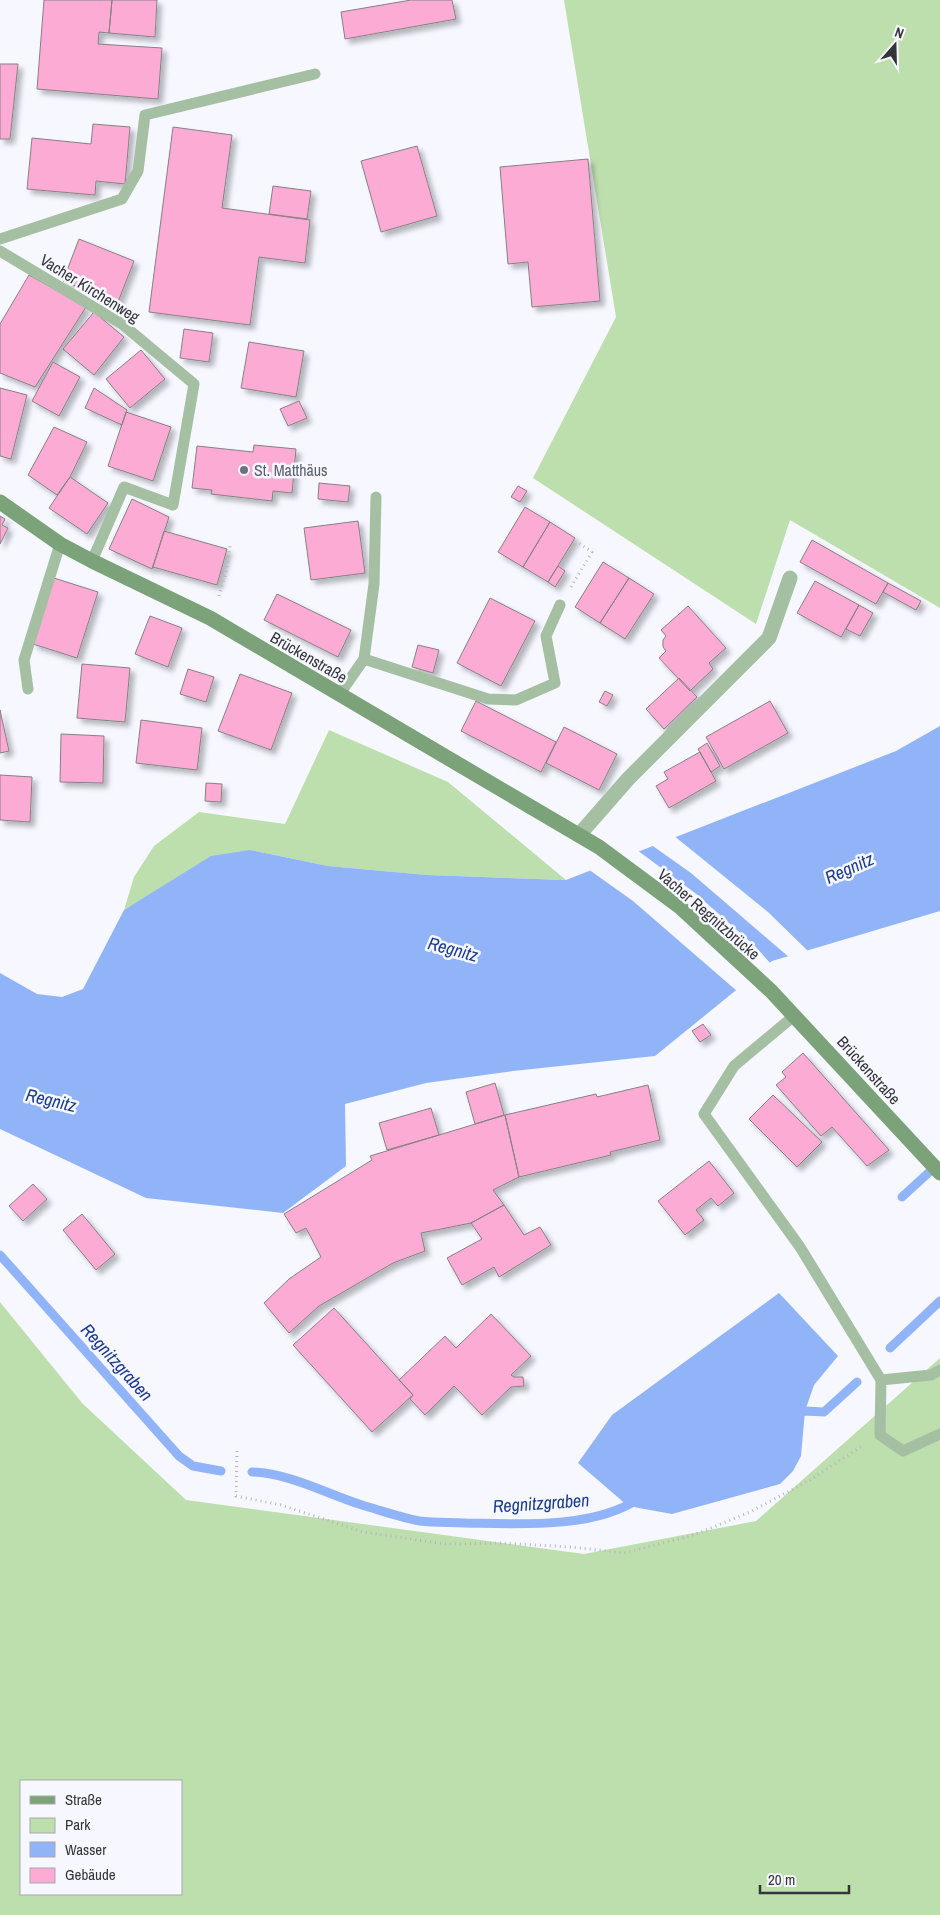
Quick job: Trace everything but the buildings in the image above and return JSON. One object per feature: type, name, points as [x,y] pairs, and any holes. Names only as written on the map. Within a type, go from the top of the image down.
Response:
[{"type":"main road","name":"Brückenstraße","points":[[0,502],[60,544],[210,618],[599,847]]},
{"type":"main road","name":"Vacher Regnitzbrücke","points":[[599,847],[680,907],[771,991]]},
{"type":"main road","name":"Brückenstraße","points":[[771,991],[940,1173]]},
{"type":"street","points":[[580,835],[628,779],[769,638],[790,578]]},
{"type":"lane","points":[[0,239],[122,199],[138,171],[145,115],[315,74]]},
{"type":"lane","name":"Vacher Kirchenweg","points":[[0,251],[122,324],[194,384],[173,505],[124,487],[92,561]]},
{"type":"lane","points":[[339,695],[364,659],[374,584],[376,497]]},
{"type":"lane","points":[[28,689],[24,660],[60,544]]},
{"type":"lane","points":[[364,659],[488,699],[516,700],[555,683],[546,636],[560,605]]},
{"type":"lane","points":[[795,1015],[734,1066],[704,1114],[800,1246],[881,1380],[880,1435],[903,1450],[940,1434]]},
{"type":"lane","points":[[881,1380],[931,1375],[940,1370]]},
{"type":"path","points":[[560,605],[592,552],[576,541]]},
{"type":"path","points":[[210,618],[224,581],[230,546]]},
{"type":"path","points":[[237,1452],[236,1496],[281,1505],[363,1532],[445,1544],[502,1543],[624,1553],[694,1535],[750,1512],[810,1480],[880,1435]]},
{"type":"green space","points":[[564,0],[940,0],[940,608],[790,520],[756,624],[533,478],[616,317]]},
{"type":"green space","points":[[329,730],[448,782],[566,880],[427,875],[328,866],[250,850],[165,886],[124,910],[134,877],[154,846],[199,812],[285,824]]},
{"type":"green space","points":[[0,1302],[82,1403],[186,1500],[584,1554],[756,1521],[940,1358],[940,1915],[0,1915]]},
{"type":"water","name":"Regnitz","points":[[940,726],[940,911],[772,961],[655,1056],[513,1071],[426,1083],[345,1104],[346,1166],[283,1213],[146,1198],[0,1129],[0,973],[37,994],[62,997],[83,989],[124,910],[211,856],[250,850],[328,866],[427,875],[566,880],[896,751]]},
{"type":"water","points":[[779,1293],[838,1356],[814,1385],[805,1411],[801,1456],[793,1471],[780,1484],[672,1514],[628,1506],[578,1463],[612,1415]]},
{"type":"pier","points":[[673,835],[768,912],[810,953],[790,958],[691,873],[650,844]]},
{"type":"pier","points":[[637,850],[695,893],[754,945],[772,965],[738,992],[633,901],[588,869]]},
{"type":"waterway","points":[[902,1197],[937,1165]]},
{"type":"waterway","name":"Regnitzgraben","points":[[0,1255],[179,1456],[193,1466],[221,1471]]},
{"type":"waterway","name":"Regnitzgraben","points":[[890,1348],[940,1301]]},
{"type":"waterway","name":"Regnitzgraben","points":[[794,1415],[805,1411],[824,1412],[857,1382]]},
{"type":"waterway","name":"Regnitzgraben","points":[[252,1472],[295,1480],[365,1506],[426,1522],[555,1523],[600,1516],[620,1509],[638,1499]]},
{"type":"place","name":"St. Matthäus","points":[[244,470]]}]
